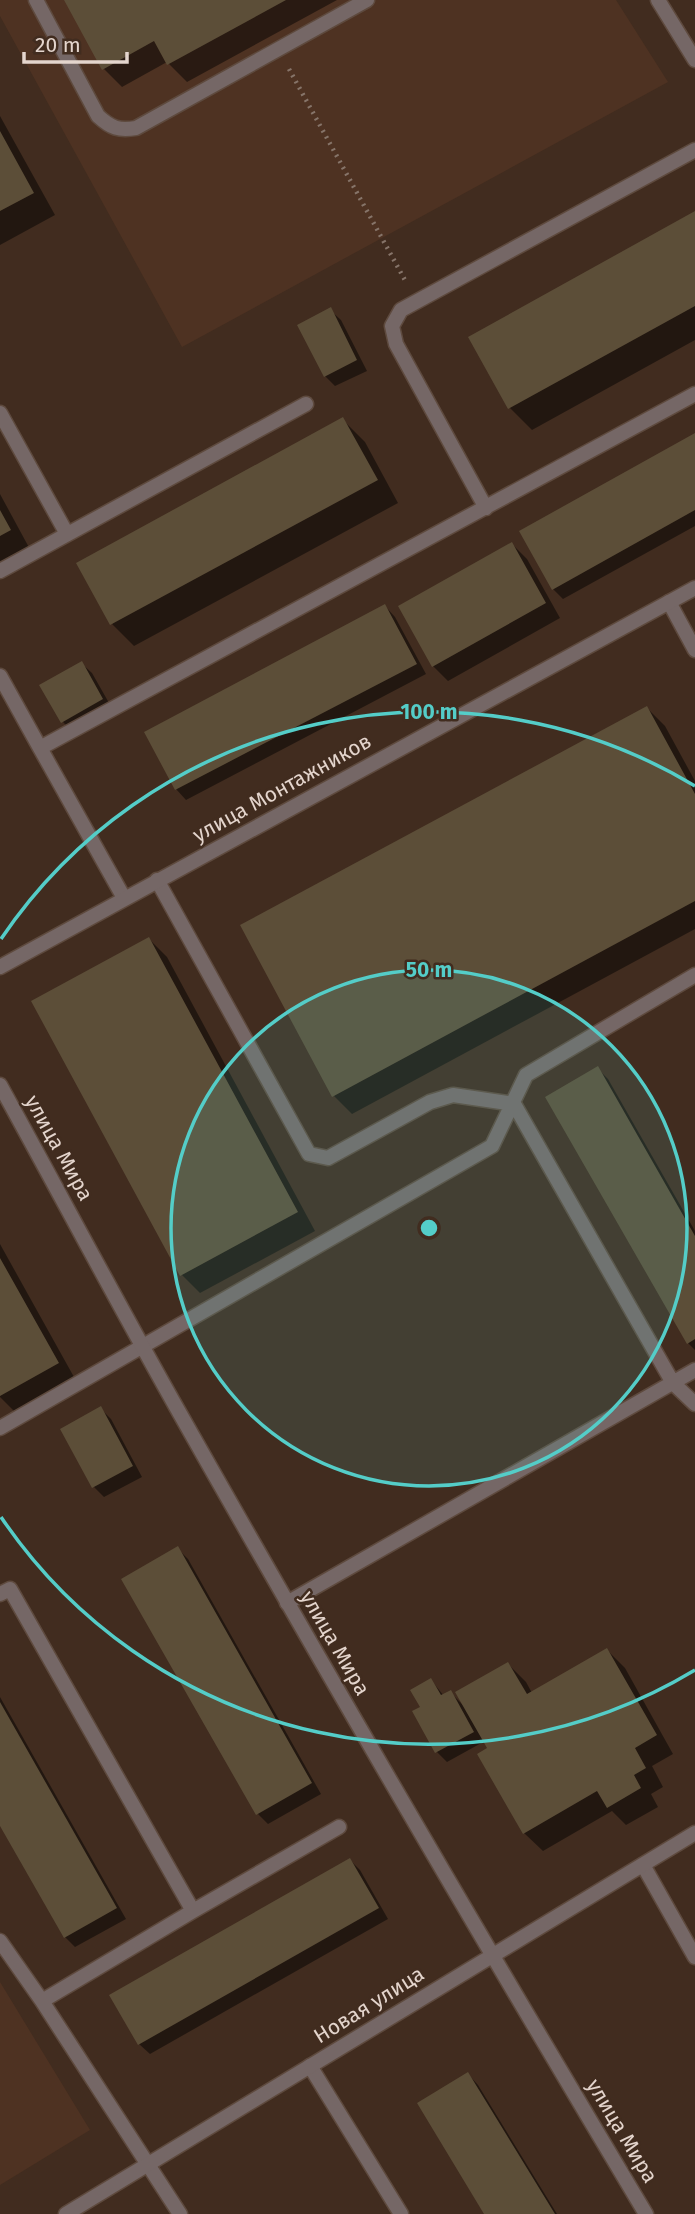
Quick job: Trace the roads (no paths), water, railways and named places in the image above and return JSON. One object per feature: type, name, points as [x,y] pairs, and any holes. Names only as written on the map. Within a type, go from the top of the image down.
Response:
[{"type":"street","points":[[36,0],[98,116],[107,125],[121,131],[136,128],[368,0]]},
{"type":"street","points":[[658,0],[695,60]]},
{"type":"street","points":[[486,508],[396,344],[392,326],[401,310],[695,150]]},
{"type":"street","points":[[40,748],[695,394]]},
{"type":"street","points":[[0,571],[306,404]]},
{"type":"street","points":[[0,413],[67,534]]},
{"type":"street","name":"улица Монтажников","points":[[0,967],[695,588]]},
{"type":"street","points":[[669,602],[695,650]]},
{"type":"street","points":[[0,676],[124,898]]},
{"type":"street","points":[[158,880],[309,1154],[328,1158],[430,1101],[453,1095],[514,1104]]},
{"type":"street","points":[[0,1428],[492,1146],[526,1075],[695,975]]},
{"type":"street","name":"улица Мира","points":[[0,1085],[287,1603],[491,1955],[646,2214]]},
{"type":"street","points":[[514,1104],[673,1383],[695,1404]]},
{"type":"street","points":[[287,1603],[695,1370]]},
{"type":"street","points":[[0,1594],[10,1589],[193,1911]]},
{"type":"street","points":[[42,2001],[339,1827]]},
{"type":"street","name":"Новая улица","points":[[66,2214],[695,1833]]},
{"type":"street","points":[[643,1864],[695,1957]]},
{"type":"street","points":[[0,1941],[180,2214]]},
{"type":"street","points":[[310,2066],[401,2214]]}]
